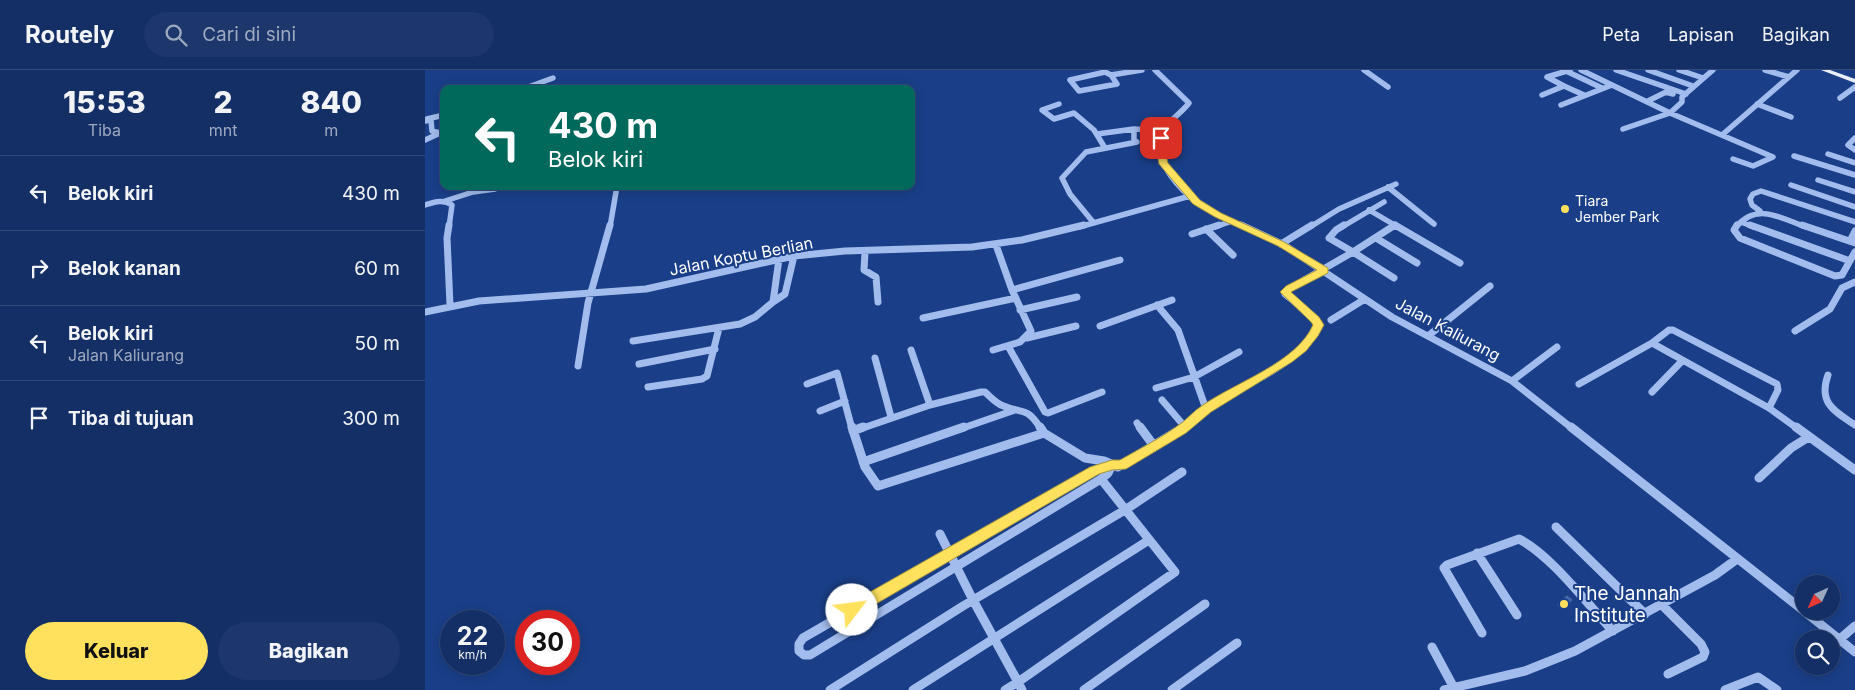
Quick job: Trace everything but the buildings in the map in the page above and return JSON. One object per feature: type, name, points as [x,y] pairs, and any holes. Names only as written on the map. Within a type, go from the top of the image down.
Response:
[{"type":"main road","points":[[1824,70],[1855,81]]},
{"type":"street","points":[[1111,75],[1117,84],[1079,90],[1070,80],[1105,72],[1111,75],[1142,70]]},
{"type":"street","points":[[1097,134],[1135,128],[1163,131],[1166,125],[1189,103],[1155,70]]},
{"type":"street","points":[[1364,70],[1388,87]]},
{"type":"street","points":[[1581,70],[1670,113],[1773,157],[1753,166],[1733,159]]},
{"type":"street","points":[[1616,70],[1627,72],[1684,95]]},
{"type":"street","points":[[1648,70],[1693,86]]},
{"type":"street","points":[[1679,70],[1703,78]]},
{"type":"street","points":[[1623,130],[1670,113],[1682,102],[1684,95],[1712,70]]},
{"type":"street","points":[[1765,70],[1789,77]]},
{"type":"street","points":[[1722,135],[1797,70]]},
{"type":"street","points":[[1584,96],[1547,77],[1568,71],[1602,88]]},
{"type":"street","points":[[534,85],[553,78]]},
{"type":"street","points":[[1561,105],[1612,84]]},
{"type":"street","points":[[1542,95],[1564,86]]},
{"type":"street","points":[[1840,98],[1855,88]]},
{"type":"street","points":[[1648,101],[1666,92],[1684,95]]},
{"type":"street","points":[[1059,104],[1042,110],[1054,119],[1074,113],[1077,119],[1097,134],[1105,148]]},
{"type":"street","points":[[1757,104],[1791,117]]},
{"type":"street","points":[[425,120],[440,116]]},
{"type":"street","points":[[425,120],[431,120],[432,131],[438,135]]},
{"type":"street","points":[[1093,222],[1070,194],[1062,179],[1083,154],[1137,142],[1134,140],[1135,128]]},
{"type":"street","name":"Jalan Kaliurang","points":[[1163,131],[1160,147],[1163,164],[1190,196],[1203,207],[1281,244],[1324,270],[1365,300],[1391,316],[1512,381],[1795,604]]},
{"type":"street","points":[[425,140],[438,135]]},
{"type":"street","points":[[425,145],[438,135]]},
{"type":"street","points":[[1855,138],[1848,145],[1855,150]]},
{"type":"street","points":[[1828,154],[1855,163]]},
{"type":"street","points":[[1794,156],[1855,175]]},
{"type":"street","points":[[1818,180],[1855,192]]},
{"type":"street","points":[[1281,244],[1339,209],[1396,184]]},
{"type":"street","points":[[1791,185],[1855,207]]},
{"type":"street","points":[[1388,187],[1434,224]]},
{"type":"street","points":[[425,205],[445,201],[464,194],[489,190]]},
{"type":"street","points":[[578,366],[590,295],[601,265],[611,227],[616,190]]},
{"type":"street","points":[[1855,222],[1761,191],[1753,194],[1750,199],[1752,205],[1760,212],[1852,242],[1855,231]]},
{"type":"street","name":"Jalan Koptu Berlian","points":[[425,312],[450,305],[489,300],[590,295],[661,286],[794,256],[996,245],[1040,237],[1190,196]]},
{"type":"street","points":[[445,201],[452,205],[447,238],[450,305]]},
{"type":"street","points":[[1384,202],[1335,230],[1329,237],[1394,278]]},
{"type":"street","points":[[1369,210],[1460,263]]},
{"type":"street","points":[[1760,212],[1741,222],[1734,230],[1740,238],[1800,263],[1840,276],[1855,252]]},
{"type":"street","points":[[1192,234],[1232,222]]},
{"type":"street","points":[[1741,222],[1850,261]]},
{"type":"street","points":[[853,430],[930,405],[985,392],[998,404],[1026,411],[1033,416],[1043,433],[1085,458],[1122,466],[1185,427],[1206,408],[1289,360],[1311,338],[1318,327],[1317,322],[1285,292],[1396,225]]},
{"type":"street","points":[[1206,229],[1233,255]]},
{"type":"street","points":[[1376,238],[1417,263]]},
{"type":"street","points":[[996,245],[1012,290],[1031,331],[1026,339]]},
{"type":"street","points":[[865,252],[864,270],[876,277],[878,302]]},
{"type":"street","points":[[633,340],[719,328],[740,324],[755,317],[785,294],[794,256]]},
{"type":"street","points":[[773,302],[779,259]]},
{"type":"street","points":[[1012,290],[1120,260]]},
{"type":"street","points":[[1795,331],[1830,309],[1841,288],[1855,282]]},
{"type":"street","points":[[1428,336],[1489,286]]},
{"type":"street","points":[[1021,310],[1077,297]]},
{"type":"street","points":[[923,318],[1016,298]]},
{"type":"street","points":[[1100,326],[1171,300]]},
{"type":"street","points":[[1331,320],[1365,300]]},
{"type":"street","points":[[1157,305],[1178,330],[1206,408]]},
{"type":"street","points":[[993,350],[1075,326]]},
{"type":"street","points":[[648,388],[704,378],[709,372],[719,328]]},
{"type":"street","points":[[1579,384],[1652,343],[1669,330],[1674,330],[1774,382],[1779,388],[1769,408]]},
{"type":"street","points":[[1652,343],[1681,361],[1769,408],[1807,438],[1854,468]]},
{"type":"street","points":[[1008,346],[1045,412],[1048,413],[1101,392]]},
{"type":"street","points":[[1512,381],[1557,347]]},
{"type":"street","points":[[639,364],[715,349]]},
{"type":"street","points":[[911,350],[930,405]]},
{"type":"street","points":[[1156,388],[1194,377],[1239,352]]},
{"type":"street","points":[[875,358],[891,417]]},
{"type":"street","points":[[1652,392],[1681,361]]},
{"type":"street","points":[[807,384],[837,373],[863,462],[874,483],[881,486],[1043,433]]},
{"type":"street","points":[[1829,375],[1824,389],[1825,401],[1831,408],[1855,424]]},
{"type":"street","points":[[1162,400],[1185,427]]},
{"type":"street","points":[[820,411],[845,401]]},
{"type":"street","points":[[863,462],[1019,409]]},
{"type":"street","points":[[1137,423],[1155,446]]},
{"type":"street","points":[[1759,478],[1791,448],[1807,438]]},
{"type":"street","points":[[1112,465],[1108,473],[1101,479],[810,655],[804,655],[799,651],[799,644],[803,638],[1095,470],[1112,465]]},
{"type":"street","points":[[830,690],[973,600],[1125,510],[1182,472]]},
{"type":"street","points":[[1005,690],[1020,686],[1175,572],[1101,479]]},
{"type":"street","points":[[1556,527],[1645,614]]},
{"type":"street","points":[[940,534],[973,600],[1020,686]]},
{"type":"street","points":[[1482,633],[1444,569],[1446,565],[1519,539],[1524,540],[1540,553],[1613,631]]},
{"type":"street","points":[[913,690],[1149,540]]},
{"type":"street","points":[[1477,553],[1517,615]]},
{"type":"street","points":[[1432,647],[1449,689],[1541,665],[1575,651],[1662,605],[1715,575],[1737,559]]},
{"type":"street","points":[[1084,690],[1205,604]]},
{"type":"street","points":[[1662,605],[1697,639],[1705,652],[1703,657],[1668,674]]},
{"type":"street","name":"Jalan Kaliurang","points":[[1815,620],[1827,630]]},
{"type":"street","points":[[1840,639],[1855,626]]},
{"type":"street","name":"Jalan Kaliurang","points":[[1840,641],[1855,652]]},
{"type":"street","points":[[1172,690],[1237,642]]},
{"type":"street","points":[[1725,690],[1758,677],[1777,690]]},
{"type":"place","name":"Tiara Jember Park","points":[[1565,209]]},
{"type":"place","name":"The Jannah Institute","points":[[1564,604]]},
{"type":"route","points":[[852,610],[1095,470],[1112,465],[1122,466],[1181,430],[1206,408],[1289,360],[1314,334],[1318,325],[1315,319],[1288,297],[1285,292],[1324,270],[1281,244],[1203,207],[1190,196],[1163,164],[1160,147],[1161,138]]}]
